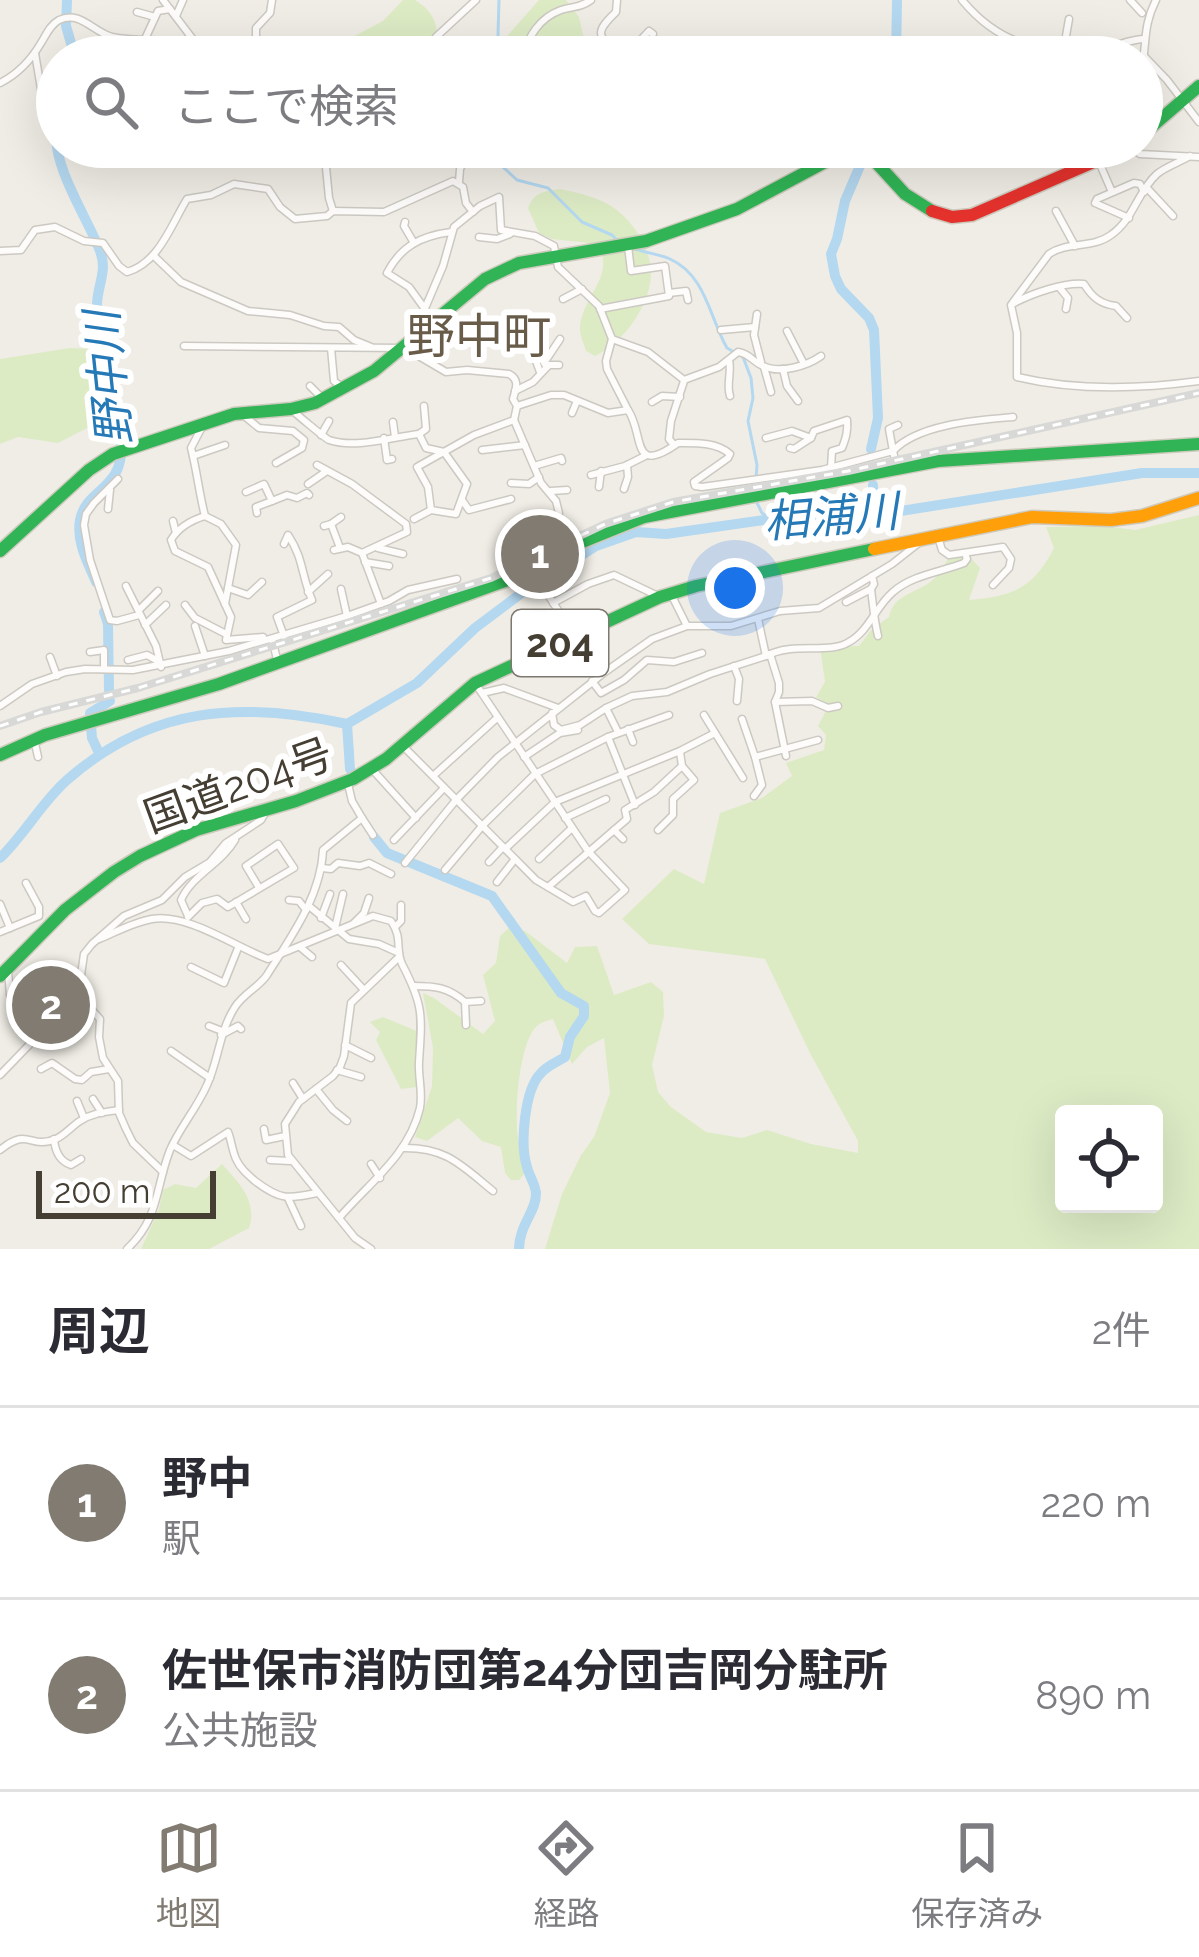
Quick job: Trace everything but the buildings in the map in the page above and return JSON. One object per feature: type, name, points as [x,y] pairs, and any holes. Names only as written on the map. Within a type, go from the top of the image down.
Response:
[{"type":"main road","points":[[1163,118],[1199,86]]},
{"type":"main road","points":[[0,551],[113,454],[242,413],[291,409],[323,399],[408,346],[485,279],[519,263],[628,245],[736,209],[810,168]]},
{"type":"main road","points":[[881,168],[920,206],[952,217],[994,207],[1085,168]]},
{"type":"main road","points":[[0,755],[34,739],[219,684],[532,573],[575,544],[644,518],[969,458],[1199,444]]},
{"type":"main road","name":"国道204号","points":[[5,966],[106,876],[164,843],[348,781],[404,746],[450,701],[574,636],[665,596],[1032,517],[1118,520],[1196,502]]},
{"type":"street","points":[[164,0],[190,36]]},
{"type":"street","points":[[173,13],[183,0]]},
{"type":"street","points":[[256,36],[272,0]]},
{"type":"street","points":[[437,36],[476,0]]},
{"type":"street","points":[[529,36],[559,10],[591,0]]},
{"type":"street","points":[[602,36],[602,25],[616,12],[617,0]]},
{"type":"street","points":[[962,0],[982,23],[1009,36]]},
{"type":"street","points":[[1130,0],[1142,13]]},
{"type":"street","points":[[1144,36],[1156,0]]},
{"type":"street","points":[[147,36],[158,11],[173,13]]},
{"type":"street","points":[[136,12],[155,17]]},
{"type":"street","points":[[45,36],[60,20],[73,17],[109,36]]},
{"type":"street","points":[[1066,35],[1069,20]]},
{"type":"street","points":[[1057,26],[1066,35]]},
{"type":"street","points":[[644,36],[649,31],[652,34]]},
{"type":"street","points":[[0,83],[35,53]]},
{"type":"street","points":[[35,53],[36,59]]},
{"type":"street","points":[[1163,77],[1199,122]]},
{"type":"street","points":[[1163,155],[1195,157]]},
{"type":"street","points":[[1195,157],[1157,173],[1125,224],[1100,242],[1057,248],[1049,254],[1011,305],[1017,332],[1017,377],[1042,383],[1142,388],[1199,381]]},
{"type":"street","points":[[326,168],[334,211]]},
{"type":"street","points":[[459,182],[460,168]]},
{"type":"street","points":[[1102,168],[1112,193]]},
{"type":"street","points":[[0,251],[21,250],[35,230],[55,227],[84,241],[103,243],[127,272],[154,256],[187,200],[234,184],[268,189],[295,219],[334,211],[384,212],[453,181],[464,187],[473,212]]},
{"type":"street","points":[[1129,218],[1095,203],[1134,182],[1173,216]]},
{"type":"street","points":[[425,309],[409,286],[387,273],[398,253],[451,232],[499,197],[501,230],[554,246],[558,267],[600,309],[612,339],[607,369],[634,415],[638,447],[648,455]]},
{"type":"street","points":[[1056,211],[1075,247]]},
{"type":"street","points":[[406,222],[414,243]]},
{"type":"street","points":[[408,346],[409,330],[425,309],[451,232]]},
{"type":"street","points":[[479,237],[497,239],[513,233]]},
{"type":"street","points":[[600,309],[669,296],[665,266],[632,271],[628,245]]},
{"type":"street","points":[[154,256],[182,282],[248,311],[339,327],[353,340],[374,348]]},
{"type":"street","points":[[1011,305],[1037,291],[1084,284],[1091,295],[1116,307],[1127,319]]},
{"type":"street","points":[[1059,287],[1068,298],[1066,308]]},
{"type":"street","points":[[563,299],[582,289]]},
{"type":"street","points":[[669,293],[686,291],[688,300]]},
{"type":"street","points":[[757,314],[755,343],[771,392]]},
{"type":"street","points":[[721,330],[755,327]]},
{"type":"street","points":[[788,331],[804,364]]},
{"type":"street","points":[[544,369],[560,339]]},
{"type":"street","points":[[612,339],[648,352],[685,380]]},
{"type":"street","points":[[184,346],[408,346],[446,372],[509,374],[517,382],[514,420],[559,513],[554,521],[542,524],[533,552]]},
{"type":"street","points":[[331,348],[334,381],[343,388]]},
{"type":"street","points":[[685,380],[743,351],[763,367],[784,369],[821,356]]},
{"type":"street","points":[[533,353],[544,369]]},
{"type":"street","points":[[729,360],[730,396]]},
{"type":"street","points":[[515,391],[533,382],[544,369],[559,365]]},
{"type":"street","points":[[784,369],[787,386],[799,401]]},
{"type":"street","points":[[674,445],[669,439],[685,380]]},
{"type":"street","points":[[310,386],[323,399]]},
{"type":"street","points":[[517,406],[564,395],[608,413],[628,410]]},
{"type":"street","points":[[652,402],[662,396],[680,397]]},
{"type":"street","points":[[572,413],[577,401]]},
{"type":"street","points":[[291,409],[321,435],[349,443],[419,434],[427,424],[424,406]]},
{"type":"street","points":[[242,413],[259,428],[293,431],[304,440],[302,448],[276,463]]},
{"type":"street","points":[[591,475],[657,456],[678,443],[718,446],[730,454],[694,482],[702,488],[831,468],[893,451],[927,432],[968,421],[1013,417]]},
{"type":"street","points":[[790,448],[811,438],[814,431],[848,419],[845,442],[832,451],[831,468]]},
{"type":"street","points":[[431,510],[428,487],[418,467],[474,435],[514,420]]},
{"type":"street","points":[[321,435],[329,421]]},
{"type":"street","points":[[393,422],[395,437]]},
{"type":"street","points":[[204,424],[191,448],[205,516]]},
{"type":"street","points":[[894,425],[889,429],[898,469]]},
{"type":"street","points":[[769,435],[792,431],[811,438]]},
{"type":"street","points":[[414,519],[431,510],[457,514],[467,484],[444,452],[426,448],[419,434]]},
{"type":"street","points":[[384,438],[387,460],[392,459]]},
{"type":"street","points":[[193,456],[225,445]]},
{"type":"street","points":[[488,450],[525,445]]},
{"type":"street","points":[[534,466],[562,461]]},
{"type":"street","points":[[317,465],[406,524],[406,532],[373,547],[363,558]]},
{"type":"street","points":[[625,489],[627,465]]},
{"type":"street","points":[[308,484],[328,471]]},
{"type":"street","points":[[599,487],[601,471]]},
{"type":"street","points":[[511,483],[529,484],[539,477]]},
{"type":"street","points":[[118,479],[86,514],[85,540],[110,620],[117,622],[139,612],[154,592]]},
{"type":"street","points":[[246,492],[264,484],[272,501]]},
{"type":"street","points":[[109,509],[110,490]]},
{"type":"street","points":[[551,491],[567,490]]},
{"type":"street","points":[[257,513],[256,507],[287,495],[295,501],[309,495]]},
{"type":"street","points":[[462,500],[469,510],[511,499]]},
{"type":"street","points":[[225,604],[236,545],[221,524],[205,516],[176,533],[171,540],[175,550],[208,567],[232,622],[226,640],[272,639]]},
{"type":"street","points":[[341,517],[328,525],[337,549],[356,548],[381,604]]},
{"type":"street","points":[[173,521],[176,533]]},
{"type":"street","points":[[284,544],[288,536],[302,557],[303,580],[312,600],[278,617],[284,635]]},
{"type":"street","points":[[938,537],[945,554],[1003,547],[1011,560],[1009,568],[992,585]]},
{"type":"street","points":[[404,863],[456,800],[514,743],[652,639],[687,626],[731,626],[780,611],[819,608],[922,540]]},
{"type":"street","points":[[373,547],[403,554]]},
{"type":"street","points":[[555,711],[554,724],[561,730],[580,725],[632,696],[667,692],[768,655],[808,646],[836,648],[855,639],[897,588],[964,563],[965,553]]},
{"type":"street","points":[[363,558],[389,566]]},
{"type":"street","points":[[532,573],[574,636]]},
{"type":"street","points":[[308,592],[328,574]]},
{"type":"street","points":[[551,601],[614,574],[665,596],[687,626]]},
{"type":"street","points":[[851,604],[871,589],[872,576]]},
{"type":"street","points":[[0,706],[32,684],[57,676],[85,669],[133,670],[206,656],[347,616],[408,590],[457,579]]},
{"type":"street","points":[[228,588],[248,595],[262,582]]},
{"type":"street","points":[[126,586],[161,665]]},
{"type":"street","points":[[341,589],[347,616]]},
{"type":"street","points":[[871,589],[878,636]]},
{"type":"street","points":[[255,590],[261,600]]},
{"type":"street","points":[[145,626],[166,605]]},
{"type":"street","points":[[184,605],[195,618],[226,634]]},
{"type":"street","points":[[758,620],[779,683],[775,702],[785,752]]},
{"type":"street","points":[[195,626],[206,656]]},
{"type":"street","points":[[272,639],[278,663]]},
{"type":"street","points":[[89,652],[104,650],[104,669]]},
{"type":"street","points":[[592,681],[601,693],[647,660],[674,662],[702,653]]},
{"type":"street","points":[[128,659],[147,656],[161,665]]},
{"type":"street","points":[[50,657],[57,676]]},
{"type":"street","points":[[734,666],[739,679],[737,701]]},
{"type":"street","points":[[479,688],[504,688],[555,711]]},
{"type":"street","points":[[404,746],[536,880],[573,902],[586,896],[599,913],[625,890],[588,851],[479,688]]},
{"type":"street","points":[[775,702],[838,706]]},
{"type":"street","points":[[605,710],[618,733]]},
{"type":"street","points":[[524,757],[605,710]]},
{"type":"street","points":[[446,870],[535,774],[575,759],[608,737],[669,715]]},
{"type":"street","points":[[704,715],[743,778]]},
{"type":"street","points":[[433,776],[497,717]]},
{"type":"street","points":[[742,719],[762,785],[754,796]]},
{"type":"street","points":[[628,729],[633,742]]},
{"type":"street","points":[[489,862],[554,802],[715,733]]},
{"type":"street","points":[[608,737],[635,805]]},
{"type":"street","points":[[34,739],[38,757]]},
{"type":"street","points":[[755,757],[818,740]]},
{"type":"street","points":[[658,830],[673,815],[673,799],[694,780],[682,766],[680,751]]},
{"type":"street","points":[[548,887],[628,819],[625,810],[682,766]]},
{"type":"street","points":[[371,768],[416,818]]},
{"type":"street","points":[[348,781],[352,801],[373,835]]},
{"type":"street","points":[[394,840],[444,788]]},
{"type":"street","points":[[566,818],[605,800]]},
{"type":"street","points":[[0,1075],[54,1014],[81,975],[85,954],[99,939],[124,916],[162,900],[226,843],[261,820],[269,807]]},
{"type":"street","points":[[127,1249],[152,1217],[172,1145],[210,1078],[221,1033],[237,1003],[266,977],[307,908],[322,868],[323,850],[362,818]]},
{"type":"street","points":[[539,859],[572,828]]},
{"type":"street","points":[[614,830],[623,839]]},
{"type":"street","points":[[194,925],[181,900],[183,893],[237,837]]},
{"type":"street","points":[[188,916],[206,901],[217,899],[228,907],[294,868],[278,844],[246,866],[259,886]]},
{"type":"street","points":[[496,882],[515,859]]},
{"type":"street","points":[[322,868],[368,863],[391,874]]},
{"type":"street","points":[[0,932],[39,916],[26,883]]},
{"type":"street","points":[[337,930],[343,895]]},
{"type":"street","points":[[321,918],[327,896]]},
{"type":"street","points":[[352,925],[364,913],[369,898]]},
{"type":"street","points":[[289,900],[299,901],[349,939],[379,944],[399,956]]},
{"type":"street","points":[[236,902],[247,919]]},
{"type":"street","points":[[0,904],[10,928]]},
{"type":"street","points":[[395,927],[401,921],[400,905]]},
{"type":"street","points":[[99,939],[165,918],[194,925],[268,959],[373,916],[391,921],[400,942],[399,956],[422,1011],[420,1109],[402,1148],[380,1178],[339,1218]]},
{"type":"street","points":[[300,947],[312,958]]},
{"type":"street","points":[[191,967],[224,983],[238,948]]},
{"type":"street","points":[[370,1249],[355,1238],[288,1155],[285,1124],[303,1099],[337,1070],[344,1056],[351,1003],[399,956]]},
{"type":"street","points":[[340,965],[364,990]]},
{"type":"street","points":[[5,966],[10,995],[40,1001],[54,1014]]},
{"type":"street","points":[[413,986],[441,987],[465,1002],[481,1000]]},
{"type":"street","points":[[54,1014],[73,996],[81,998],[100,1019],[109,1069],[118,1081],[119,1110],[133,1143],[164,1172]]},
{"type":"street","points":[[465,1002],[466,1025]]},
{"type":"street","points":[[209,1026],[221,1033]]},
{"type":"street","points":[[221,1033],[238,1026],[241,1030]]},
{"type":"street","points":[[345,1045],[370,1058]]},
{"type":"street","points":[[170,1051],[210,1078]]},
{"type":"street","points":[[41,1069],[52,1064],[82,1080],[92,1072],[109,1069]]},
{"type":"street","points":[[337,1070],[361,1077]]},
{"type":"street","points":[[292,1082],[303,1099]]},
{"type":"street","points":[[316,1089],[347,1121]]},
{"type":"street","points":[[92,1099],[102,1113]]},
{"type":"street","points":[[77,1101],[84,1118]]},
{"type":"street","points":[[0,1150],[22,1137],[37,1142],[54,1139],[84,1118],[119,1110]]},
{"type":"street","points":[[400,1125],[410,1132]]},
{"type":"street","points":[[264,1129],[266,1139],[285,1136]]},
{"type":"street","points":[[172,1145],[191,1156],[228,1132],[236,1162],[274,1196],[317,1193]]},
{"type":"street","points":[[54,1139],[65,1163],[71,1166],[81,1160]]},
{"type":"street","points":[[402,1148],[428,1148],[446,1155],[494,1191]]},
{"type":"street","points":[[270,1160],[294,1162]]},
{"type":"street","points":[[371,1164],[380,1178]]},
{"type":"street","points":[[350,1189],[355,1199]]},
{"type":"street","points":[[288,1198],[302,1226]]},
{"type":"green space","points":[[403,0],[415,0],[433,18],[437,36],[355,36],[383,21]]},
{"type":"green space","points":[[539,0],[566,0],[579,17],[583,36],[507,36]]},
{"type":"green space","points":[[560,189],[595,198],[621,214],[640,236],[650,264],[650,285],[634,322],[595,356],[586,351],[580,331],[585,308],[601,277],[597,244],[539,233],[528,208],[537,195]]},
{"type":"green space","points":[[70,348],[96,349],[93,425],[58,443],[18,437],[0,444],[0,359]]},
{"type":"green space","points":[[1199,515],[1199,1249],[545,1249],[562,1194],[594,1137],[610,1093],[604,1038],[587,1047],[572,1064],[553,1019],[536,1027],[522,1063],[517,1126],[524,1174],[519,1180],[505,1173],[501,1147],[482,1141],[458,1118],[427,1141],[415,1137],[432,1086],[433,1048],[423,993],[483,1034],[495,1021],[483,975],[496,963],[500,936],[510,927],[525,931],[567,963],[575,947],[597,946],[614,995],[651,982],[663,992],[664,1016],[652,1065],[658,1092],[706,1132],[742,1138],[767,1130],[858,1153],[858,1141],[765,959],[649,944],[622,919],[674,869],[704,884],[720,813],[762,798],[792,776],[786,763],[824,750],[826,735],[818,726],[829,705],[816,697],[825,682],[820,647],[859,646],[889,617],[896,603],[935,578],[953,552],[966,553],[980,568],[969,600],[984,598],[1010,593],[1038,573],[1054,548],[1046,527],[1135,530]]},
{"type":"green space","points":[[383,1017],[419,1032],[417,1087],[401,1089],[376,1040],[380,1032],[370,1022]]},
{"type":"green space","points":[[222,1164],[249,1201],[249,1228],[209,1249],[141,1249],[163,1190],[175,1184],[196,1188]]},
{"type":"waterway","name":"野中川","points":[[67,0],[69,36]]},
{"type":"waterway","points":[[498,36],[499,0]]},
{"type":"waterway","points":[[896,36],[897,0]]},
{"type":"waterway","name":"野中川","points":[[63,168],[102,258],[97,310],[121,442],[117,470],[80,520],[81,544],[96,582]]},
{"type":"waterway","points":[[504,168],[517,180],[548,188],[582,222],[619,242]]},
{"type":"waterway","points":[[859,168],[831,254],[841,289],[869,318],[874,330],[878,418],[871,449]]},
{"type":"waterway","points":[[633,248],[682,266],[706,299],[727,348],[743,357],[751,378],[748,421],[756,478]]},
{"type":"waterway","name":"相浦川","points":[[0,858],[67,780],[131,737],[165,724],[234,712],[347,724],[417,683],[475,628],[523,592],[596,546],[636,532],[666,534],[771,519],[875,515],[1142,473],[1199,473]]},
{"type":"waterway","points":[[873,485],[875,515]]},
{"type":"waterway","points":[[756,501],[771,519]]},
{"type":"waterway","name":"野中川","points":[[104,612],[109,690]]},
{"type":"waterway","name":"野中川","points":[[99,753],[90,713],[110,701]]},
{"type":"waterway","points":[[347,724],[350,769]]},
{"type":"waterway","points":[[374,837],[387,853],[492,896],[561,993],[584,1006],[565,1057],[541,1073],[527,1104],[525,1157],[536,1194],[519,1249]]},
{"type":"railway","points":[[0,726],[491,578],[605,524],[673,502],[848,471],[1199,393]]},
{"type":"traffic: fast","points":[[1163,117],[1199,86]]},
{"type":"traffic: fast","points":[[0,551],[113,454],[234,414],[315,403],[374,371],[485,279],[519,263],[646,241],[737,209],[814,168]]},
{"type":"traffic: fast","points":[[881,168],[905,194],[932,211]]},
{"type":"traffic: fast","points":[[0,755],[45,735],[219,684],[519,576],[575,545],[644,517],[938,461],[1199,444]]},
{"type":"traffic: fast","points":[[0,976],[65,910],[114,872],[196,830],[353,779],[386,759],[475,683],[660,597],[874,549]]},
{"type":"traffic: slow","points":[[874,549],[1032,517],[1111,520],[1142,516],[1199,498]]},
{"type":"traffic: jam","points":[[932,211],[952,217],[972,215],[1080,168]]},
{"type":"place","name":"野中","points":[[540,554]]},
{"type":"place","name":"佐世保市消防団第24分団吉岡分駐所","points":[[51,1005]]},
{"type":"district","name":"野中町","points":[[479,336]]}]
